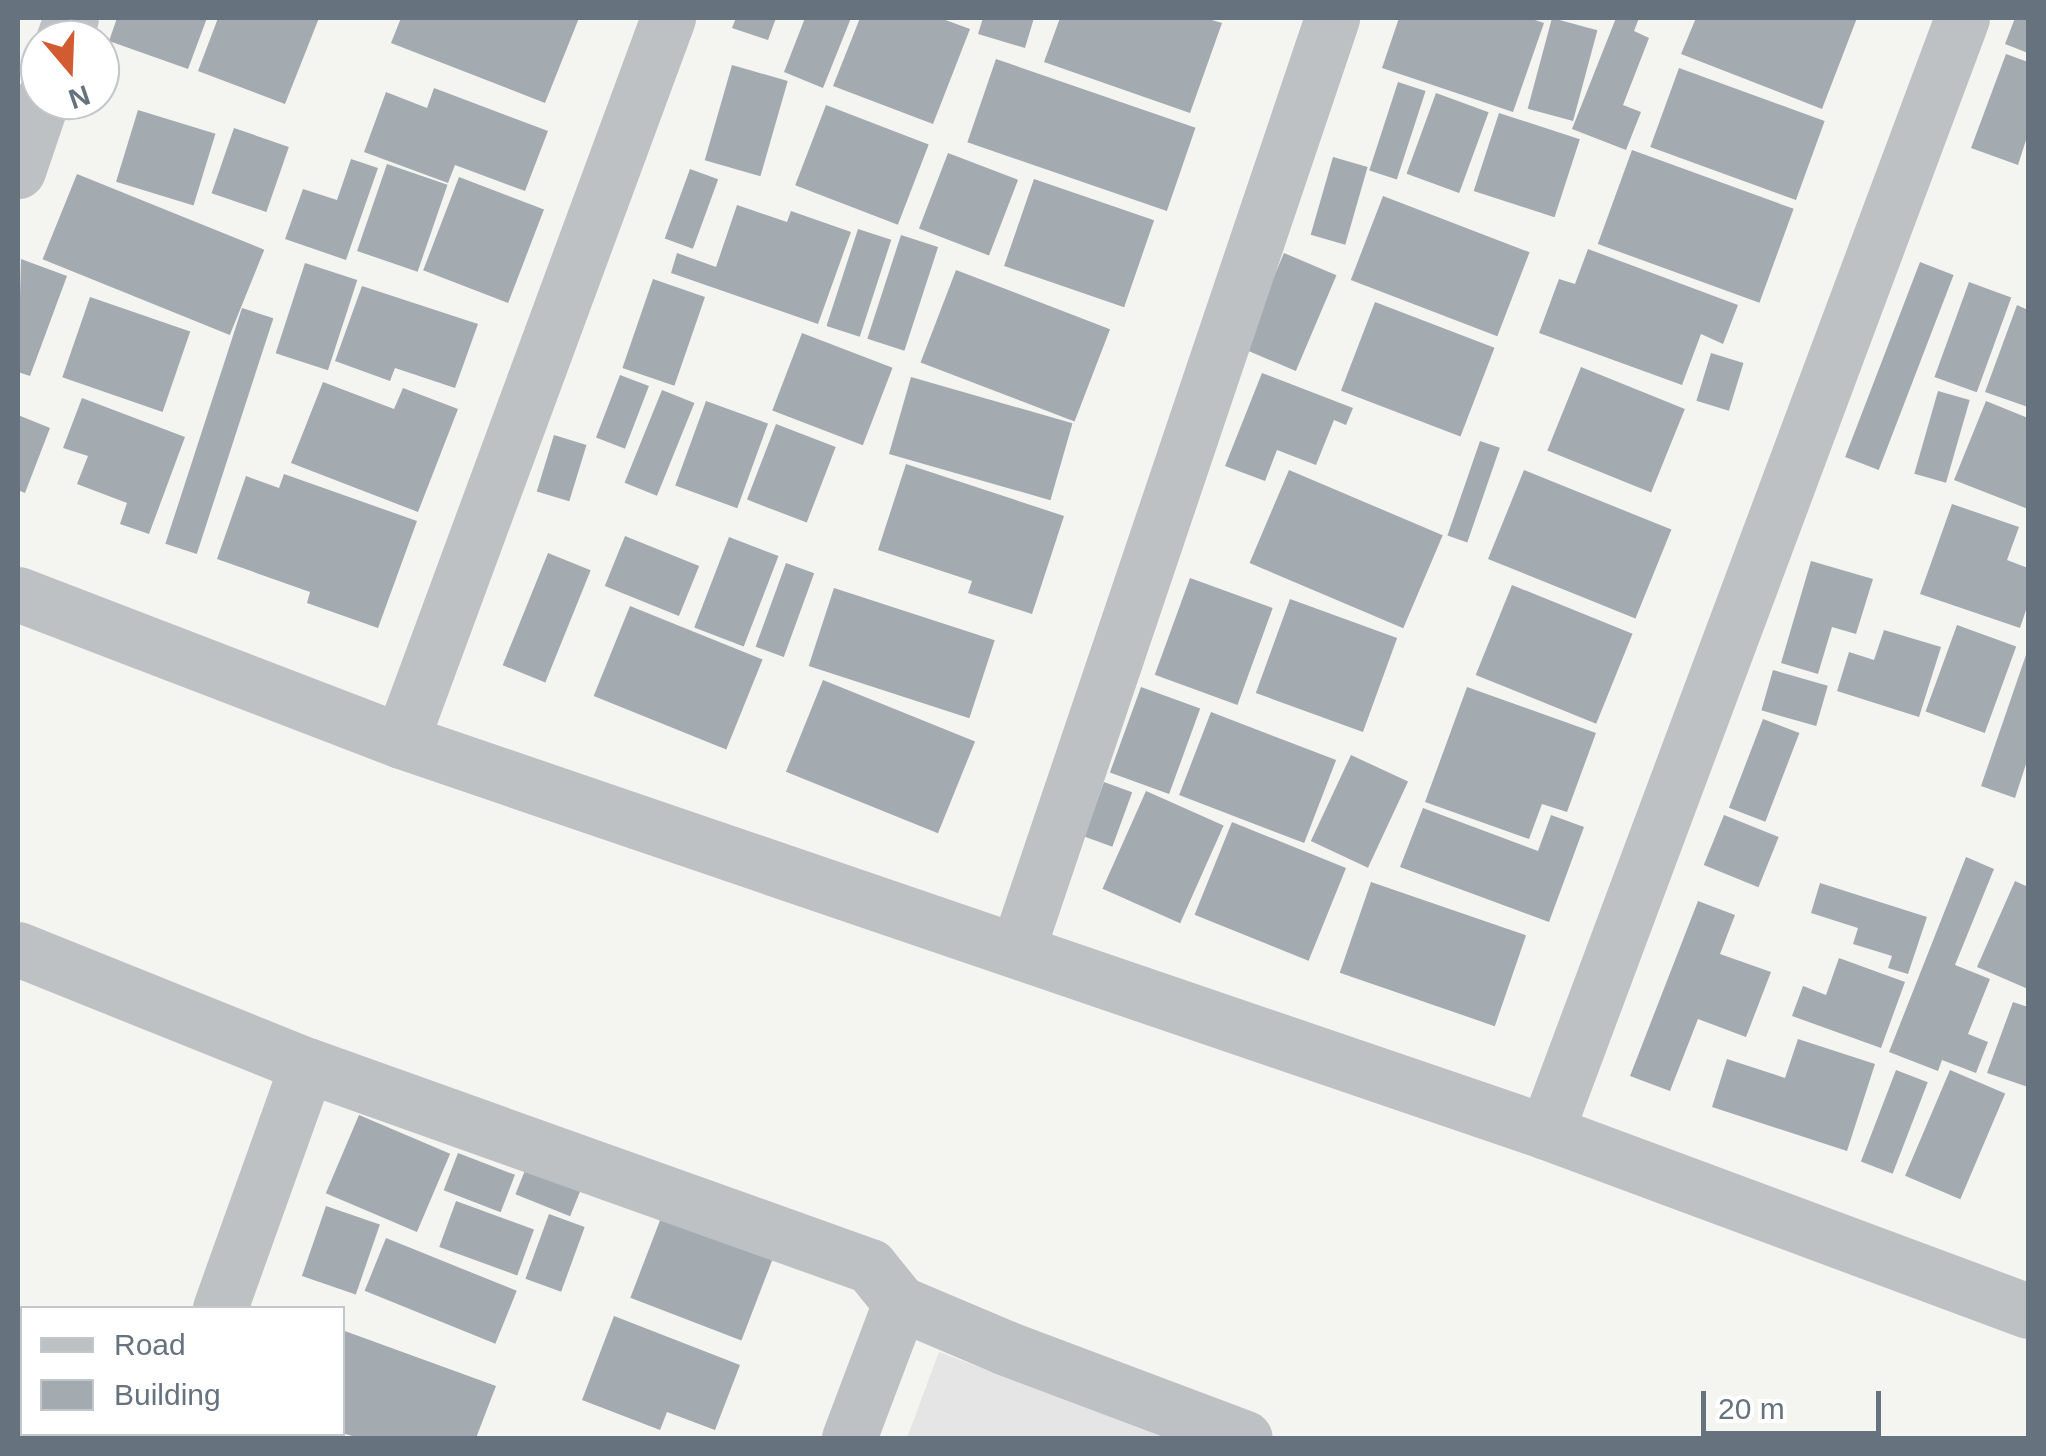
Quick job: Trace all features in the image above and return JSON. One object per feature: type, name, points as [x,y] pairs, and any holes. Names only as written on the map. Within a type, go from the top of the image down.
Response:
[{"type":"street","points":[[401,740],[668,18]]},
{"type":"street","points":[[1018,948],[1332,18]]},
{"type":"street","points":[[1546,1132],[1962,18]]},
{"type":"street","points":[[18,171],[35,120]]},
{"type":"street","points":[[18,594],[401,740],[1018,948],[1546,1132],[2028,1310]]},
{"type":"street","points":[[18,949],[307,1065],[870,1266],[900,1303],[1006,1348],[1245,1438]]},
{"type":"street","points":[[221,1306],[307,1065]]},
{"type":"street","points":[[848,1438],[900,1303]]},
{"type":"shaded area","points":[[939,1352],[1169,1438],[907,1438]]},
{"type":"building","points":[[207,18],[188,69],[120,45],[120,20],[116,20]]},
{"type":"building","points":[[218,18],[319,18],[285,104],[198,71]]},
{"type":"building","points":[[401,18],[579,18],[545,103],[391,43]]},
{"type":"building","points":[[736,18],[776,18],[768,40],[732,28]]},
{"type":"building","points":[[805,18],[851,18],[823,88],[784,72]]},
{"type":"building","points":[[860,18],[940,18],[970,29],[933,124],[833,86]]},
{"type":"building","points":[[983,18],[1034,18],[1025,48],[978,34]]},
{"type":"building","points":[[1060,18],[1205,18],[1222,23],[1190,113],[1044,62]]},
{"type":"building","points":[[1399,18],[1529,18],[1544,23],[1513,112],[1382,68]]},
{"type":"building","points":[[1552,18],[1597,30],[1573,121],[1528,109]]},
{"type":"building","points":[[1616,18],[1639,18],[1634,31],[1649,38],[1623,105],[1641,112],[1626,150],[1572,129]]},
{"type":"building","points":[[1696,18],[1857,18],[1822,109],[1681,54]]},
{"type":"building","points":[[2015,18],[2028,18],[2028,53],[2005,44]]},
{"type":"building","points":[[2006,54],[2028,62],[2028,134],[2018,165],[1971,148]]},
{"type":"building","points":[[996,59],[1196,128],[1167,211],[967,142]]},
{"type":"building","points":[[732,65],[788,81],[760,176],[705,160]]},
{"type":"building","points":[[1679,68],[1825,121],[1796,200],[1650,147]]},
{"type":"building","points":[[1398,82],[1426,91],[1397,179],[1369,170]]},
{"type":"building","points":[[434,88],[548,131],[525,191],[455,165],[448,183],[364,152],[386,92],[427,108]]},
{"type":"building","points":[[1436,93],[1489,112],[1459,193],[1407,174]]},
{"type":"building","points":[[826,105],[929,144],[898,225],[795,185]]},
{"type":"building","points":[[138,110],[215,134],[194,205],[116,182]]},
{"type":"building","points":[[1499,113],[1580,139],[1555,217],[1474,191]]},
{"type":"building","points":[[234,128],[289,147],[266,212],[212,193]]},
{"type":"building","points":[[1632,150],[1794,209],[1759,303],[1598,244]]},
{"type":"building","points":[[948,153],[1018,180],[989,255],[919,229]]},
{"type":"building","points":[[1333,157],[1368,167],[1345,245],[1311,235]]},
{"type":"building","points":[[351,159],[378,168],[346,260],[285,239],[303,189],[337,200]]},
{"type":"building","points":[[387,164],[448,185],[418,272],[357,251]]},
{"type":"building","points":[[690,169],[718,179],[693,249],[665,239]]},
{"type":"building","points":[[77,174],[264,250],[230,335],[43,259]]},
{"type":"building","points":[[459,177],[544,210],[508,303],[423,270]]},
{"type":"building","points":[[1034,179],[1154,220],[1124,307],[1004,266]]},
{"type":"building","points":[[1383,196],[1530,252],[1497,336],[1351,280]]},
{"type":"building","points":[[737,205],[787,222],[791,211],[851,232],[818,324],[671,273],[677,253],[716,267]]},
{"type":"building","points":[[858,229],[891,240],[860,337],[826,326]]},
{"type":"building","points":[[901,235],[938,247],[904,351],[867,339]]},
{"type":"building","points":[[1588,249],[1738,305],[1723,344],[1701,334],[1682,385],[1539,333],[1559,279],[1575,284]]},
{"type":"building","points":[[1284,253],[1336,275],[1296,371],[1243,349]]},
{"type":"building","points":[[21,259],[67,276],[30,376],[18,372]]},
{"type":"building","points":[[1920,262],[1954,275],[1879,470],[1845,457]]},
{"type":"building","points":[[305,263],[357,280],[328,370],[276,353]]},
{"type":"building","points":[[956,270],[1110,329],[1075,422],[921,362]]},
{"type":"building","points":[[653,279],[705,297],[674,386],[622,368]]},
{"type":"building","points":[[1969,282],[2011,297],[1977,392],[1934,377]]},
{"type":"building","points":[[362,286],[478,324],[455,388],[395,368],[390,381],[335,361]]},
{"type":"building","points":[[90,297],[190,332],[163,412],[62,377]]},
{"type":"building","points":[[1375,302],[1494,348],[1460,437],[1341,391]]},
{"type":"building","points":[[2017,305],[2028,310],[2028,407],[1985,392]]},
{"type":"building","points":[[242,308],[273,318],[197,554],[165,544]]},
{"type":"building","points":[[802,333],[893,368],[863,445],[772,410]]},
{"type":"building","points":[[1711,353],[1744,363],[1729,411],[1696,401]]},
{"type":"building","points":[[1581,367],[1685,409],[1651,492],[1547,450]]},
{"type":"building","points":[[1262,373],[1353,408],[1346,425],[1334,420],[1316,465],[1277,450],[1265,481],[1225,466]]},
{"type":"building","points":[[620,375],[649,386],[625,449],[596,438]]},
{"type":"building","points":[[911,377],[1072,423],[1050,500],[889,454]]},
{"type":"building","points":[[323,382],[394,409],[403,388],[458,409],[418,512],[291,463]]},
{"type":"building","points":[[662,390],[694,403],[657,496],[625,483]]},
{"type":"building","points":[[1938,391],[1970,400],[1946,483],[1914,474]]},
{"type":"building","points":[[82,398],[185,437],[149,534],[120,524],[127,503],[77,484],[88,456],[63,448]]},
{"type":"building","points":[[706,401],[768,424],[737,508],[675,486]]},
{"type":"building","points":[[1986,401],[2028,418],[2028,509],[1954,480]]},
{"type":"building","points":[[18,415],[50,428],[25,493],[18,490]]},
{"type":"building","points":[[776,424],[836,447],[807,523],[747,500]]},
{"type":"building","points":[[554,435],[587,445],[569,501],[537,491]]},
{"type":"building","points":[[1480,441],[1500,448],[1467,542],[1447,536]]},
{"type":"building","points":[[906,464],[1064,516],[1032,614],[968,593],[972,581],[878,550]]},
{"type":"building","points":[[1289,470],[1443,535],[1403,628],[1250,563]]},
{"type":"building","points":[[1524,470],[1671,530],[1635,619],[1488,559]]},
{"type":"building","points":[[284,474],[417,521],[378,628],[307,603],[310,592],[217,559],[246,476],[279,488]]},
{"type":"building","points":[[1952,504],[2019,527],[2007,560],[2028,568],[2028,604],[2020,628],[1920,594]]},
{"type":"building","points":[[625,536],[699,566],[679,616],[605,586]]},
{"type":"building","points":[[729,537],[778,556],[744,647],[694,628]]},
{"type":"building","points":[[548,553],[591,570],[545,682],[503,665]]},
{"type":"building","points":[[1811,561],[1873,579],[1856,634],[1832,627],[1818,674],[1781,663]]},
{"type":"building","points":[[786,563],[814,573],[784,657],[756,647]]},
{"type":"building","points":[[1190,578],[1273,608],[1237,705],[1155,675]]},
{"type":"building","points":[[1512,585],[1633,634],[1596,724],[1476,675]]},
{"type":"building","points":[[834,588],[995,640],[969,718],[809,666]]},
{"type":"building","points":[[1290,599],[1397,638],[1363,732],[1256,693]]},
{"type":"building","points":[[630,606],[763,660],[726,750],[594,696]]},
{"type":"building","points":[[1957,625],[2016,647],[1985,733],[1926,711]]},
{"type":"building","points":[[1884,630],[1941,647],[1919,717],[1837,691],[1849,652],[1874,660]]},
{"type":"building","points":[[2028,649],[2028,758],[2015,798],[1981,786]]},
{"type":"building","points":[[1773,670],[1828,686],[1816,726],[1761,710]]},
{"type":"building","points":[[823,680],[975,741],[938,833],[786,772]]},
{"type":"building","points":[[1141,687],[1200,709],[1169,794],[1110,773]]},
{"type":"building","points":[[1467,687],[1596,733],[1567,812],[1542,804],[1529,839],[1425,802]]},
{"type":"building","points":[[1211,712],[1336,760],[1304,843],[1179,795]]},
{"type":"building","points":[[1763,719],[1799,733],[1765,822],[1729,808]]},
{"type":"building","points":[[1351,755],[1408,782],[1368,868],[1311,841]]},
{"type":"building","points":[[1104,782],[1132,792],[1112,847],[1084,837]]},
{"type":"building","points":[[1146,791],[1224,826],[1180,923],[1102,889]]},
{"type":"building","points":[[1423,808],[1538,851],[1551,815],[1584,827],[1549,922],[1400,867]]},
{"type":"building","points":[[1724,815],[1779,837],[1758,887],[1704,865]]},
{"type":"building","points":[[1232,822],[1346,868],[1309,961],[1195,915]]},
{"type":"building","points":[[1966,857],[1994,869],[1955,965],[1990,979],[1968,1034],[1988,1042],[1976,1073],[1942,1060],[1938,1071],[1889,1052]]},
{"type":"building","points":[[2015,881],[2028,887],[2028,989],[1977,967]]},
{"type":"building","points":[[1371,882],[1526,935],[1495,1026],[1340,973]]},
{"type":"building","points":[[1820,883],[1927,917],[1908,974],[1888,968],[1892,956],[1853,944],[1858,928],[1811,913]]},
{"type":"building","points":[[1698,901],[1735,915],[1720,954],[1771,972],[1746,1037],[1698,1019],[1670,1091],[1630,1076]]},
{"type":"building","points":[[1839,958],[1905,982],[1881,1048],[1792,1016],[1803,986],[1826,995]]},
{"type":"building","points":[[2013,1002],[2028,1007],[2028,1087],[1987,1073]]},
{"type":"building","points":[[1798,1039],[1875,1064],[1847,1151],[1712,1107],[1727,1059],[1785,1078]]},
{"type":"building","points":[[1896,1070],[1928,1082],[1893,1174],[1861,1161]]},
{"type":"building","points":[[1950,1070],[2005,1093],[1960,1199],[1905,1176]]},
{"type":"building","points":[[359,1115],[450,1154],[417,1232],[326,1193]]},
{"type":"building","points":[[458,1153],[515,1175],[501,1212],[444,1190]]},
{"type":"building","points":[[530,1158],[585,1180],[570,1216],[515,1194]]},
{"type":"building","points":[[456,1201],[534,1229],[517,1275],[439,1247]]},
{"type":"building","points":[[326,1206],[380,1225],[356,1295],[302,1276]]},
{"type":"building","points":[[664,1210],[775,1253],[741,1340],[630,1298]]},
{"type":"building","points":[[549,1214],[585,1227],[561,1292],[525,1279]]},
{"type":"building","points":[[386,1238],[517,1291],[495,1344],[365,1291]]},
{"type":"building","points":[[614,1316],[740,1365],[715,1430],[667,1412],[660,1430],[582,1400]]},
{"type":"building","points":[[345,1331],[496,1386],[476,1438],[359,1438],[345,1434]]},
{"type":"building","points":[[224,1436],[270,1436],[270,1438]]}]
